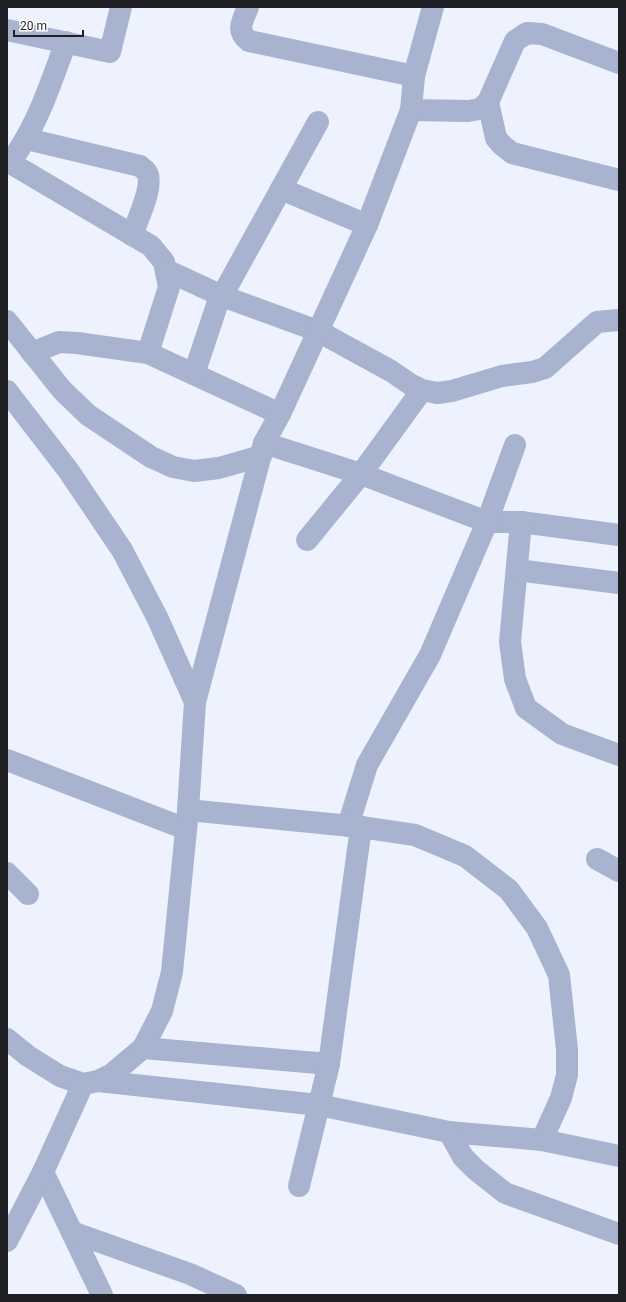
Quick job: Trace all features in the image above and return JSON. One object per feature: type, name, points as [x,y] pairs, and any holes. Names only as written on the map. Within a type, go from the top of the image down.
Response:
[{"type":"street","points":[[7,30],[110,52],[121,7]]},
{"type":"street","points":[[248,7],[241,24],[241,30],[243,37],[249,41],[414,76]]},
{"type":"street","points":[[8,1237],[90,1083],[112,1074],[143,1048],[162,1011],[172,972],[187,820],[195,702],[262,449],[280,414],[367,225],[411,110],[414,76],[433,7]]},
{"type":"street","points":[[411,110],[468,111],[480,108],[488,102],[515,41],[527,33],[542,34],[619,63]]},
{"type":"street","points":[[66,42],[44,102],[26,139],[9,162],[152,246],[164,262],[169,287],[148,354]]},
{"type":"street","points":[[488,102],[496,138],[512,153],[619,180]]},
{"type":"street","points":[[194,374],[218,304],[318,122]]},
{"type":"street","points":[[26,139],[140,166],[147,172],[148,192],[132,235]]},
{"type":"street","points":[[281,189],[367,225]]},
{"type":"street","points":[[166,270],[222,296],[318,331],[392,371],[410,384],[422,390],[437,393],[502,376],[532,372],[545,368],[597,322],[619,320]]},
{"type":"street","points":[[7,321],[62,390],[88,415],[151,457],[173,467],[194,471],[219,468],[262,449],[362,474],[487,522],[521,522],[619,535]]},
{"type":"street","points":[[32,353],[59,342],[77,343],[148,354],[280,414]]},
{"type":"street","points":[[307,540],[362,474],[422,390]]},
{"type":"street","points":[[7,391],[68,470],[122,550],[157,617],[195,702]]},
{"type":"street","points":[[299,1186],[329,1064],[355,826],[367,765],[430,655],[487,522],[515,445]]},
{"type":"street","points":[[521,522],[510,642],[515,679],[526,708],[562,734],[619,755]]},
{"type":"street","points":[[517,570],[619,583]]},
{"type":"street","points":[[7,760],[187,820],[355,826],[415,835],[465,856],[509,890],[537,928],[559,975],[567,1050],[566,1075],[561,1098],[542,1140]]},
{"type":"street","points":[[597,859],[619,871]]},
{"type":"street","points":[[7,873],[28,894]]},
{"type":"street","points":[[7,1039],[28,1056],[60,1076],[90,1083],[319,1105],[449,1132],[542,1140],[619,1156]]},
{"type":"street","points":[[143,1048],[329,1064]]},
{"type":"street","points":[[7,1054],[28,1056]]},
{"type":"street","points":[[449,1132],[463,1157],[476,1170],[505,1193],[619,1234]]},
{"type":"street","points":[[43,1172],[102,1295]]},
{"type":"street","points":[[72,1232],[190,1274],[236,1295]]}]
